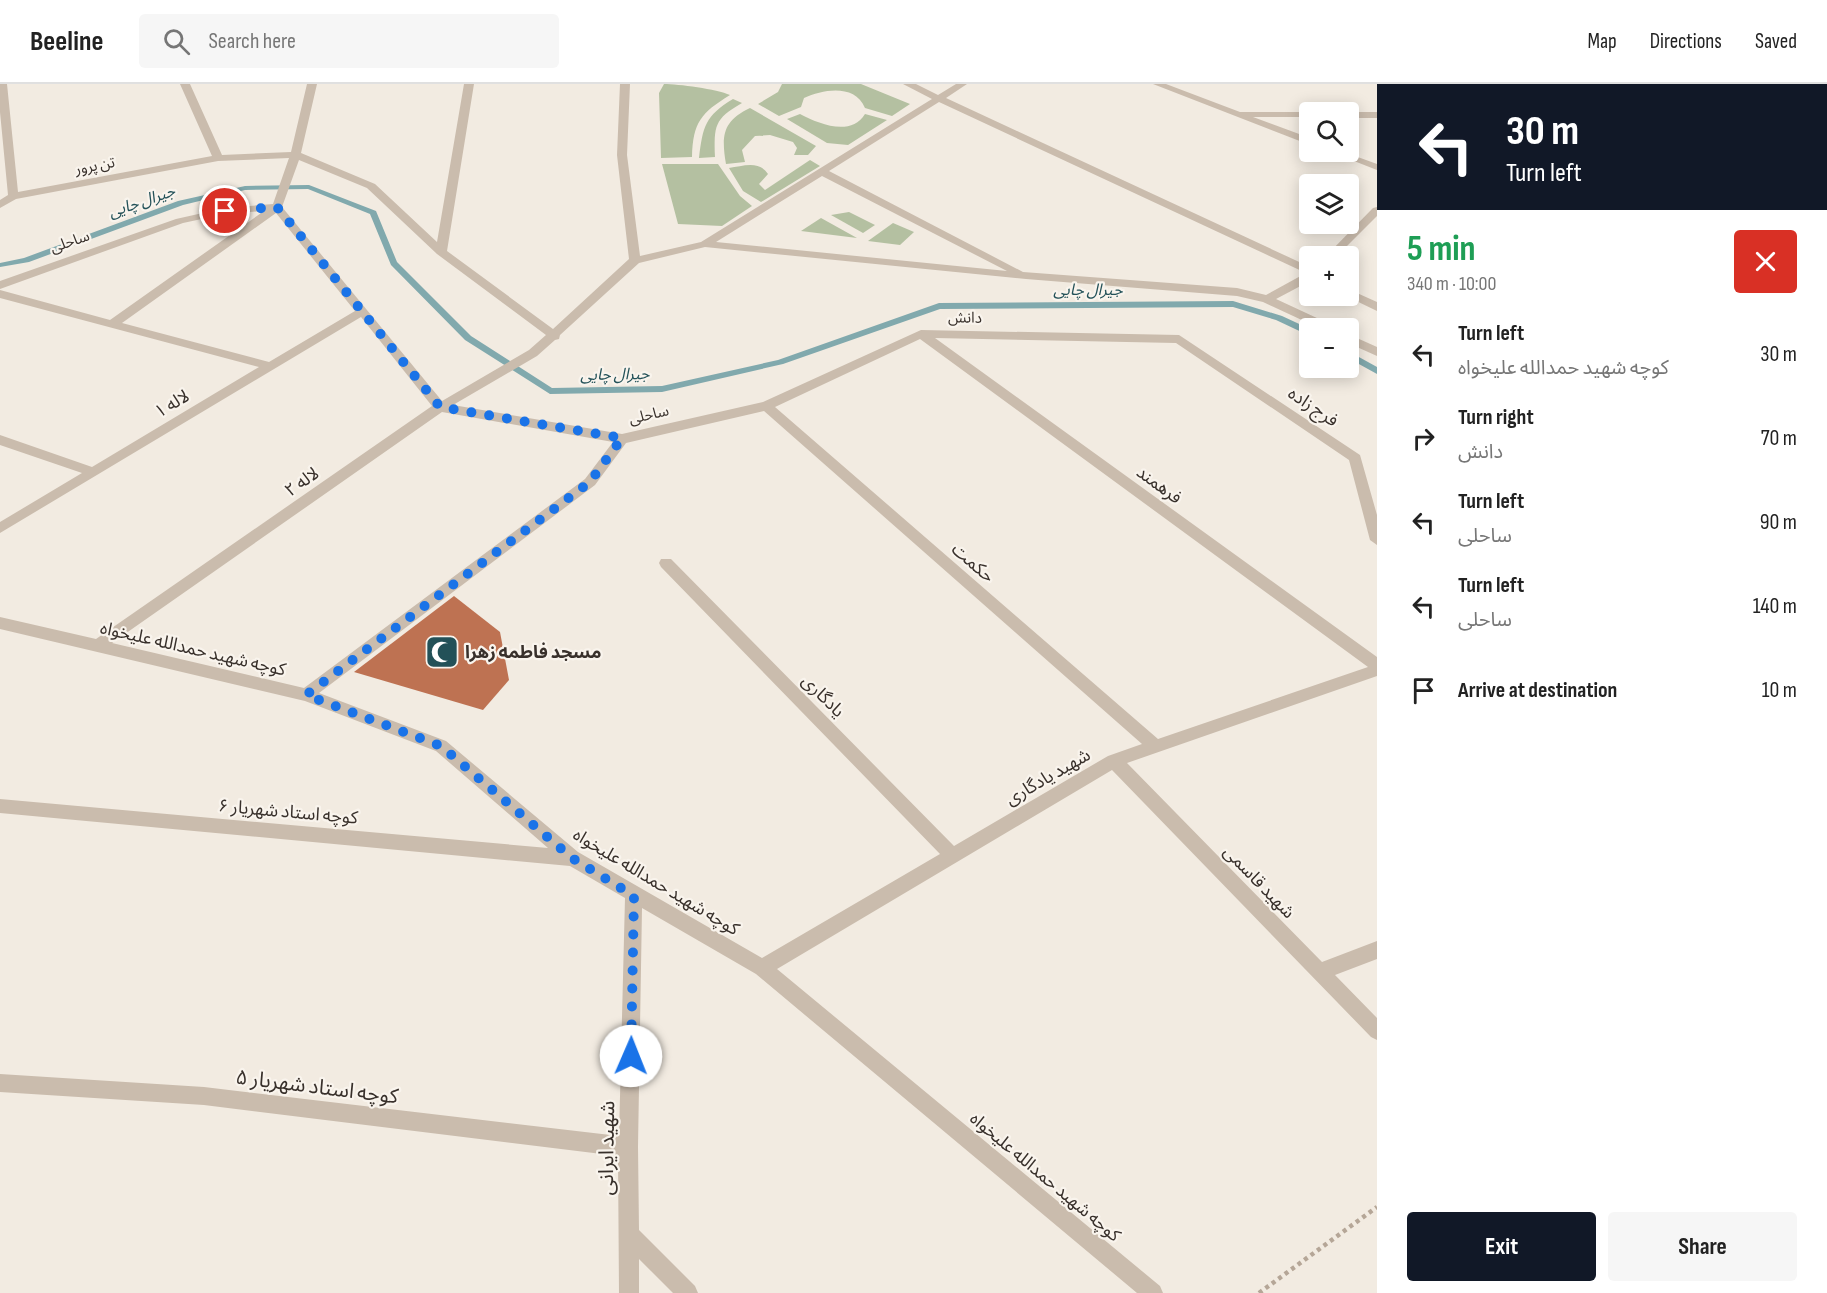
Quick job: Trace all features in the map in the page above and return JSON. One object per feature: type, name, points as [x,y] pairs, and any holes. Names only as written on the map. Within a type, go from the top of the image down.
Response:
[{"type":"street","points":[[0,205],[13,196],[2,84]]},
{"type":"street","points":[[185,84],[218,158]]},
{"type":"street","points":[[112,324],[277,207],[296,155],[312,84]]},
{"type":"street","points":[[441,252],[469,84]]},
{"type":"street","points":[[625,84],[622,155],[635,260],[705,244],[1026,276],[1237,292],[1267,299],[1307,318]]},
{"type":"street","points":[[908,84],[1299,266]]},
{"type":"street","points":[[705,244],[962,84]]},
{"type":"street","points":[[1158,84],[1299,138]]},
{"type":"street","points":[[1233,113],[1299,114]]},
{"type":"street","points":[[1359,115],[1377,115]]},
{"type":"street","points":[[296,155],[371,186],[441,252],[555,336]]},
{"type":"street","name":"تن پرور","points":[[13,196],[218,158],[296,155]]},
{"type":"street","points":[[1359,160],[1377,166]]},
{"type":"street","points":[[821,171],[1026,276]]},
{"type":"street","points":[[277,207],[440,407]]},
{"type":"street","name":"ساحلی","points":[[0,285],[180,221],[225,211],[277,207]]},
{"type":"street","points":[[1341,246],[1377,210]]},
{"type":"street","name":"لاله ۲","points":[[96,647],[440,407],[533,353],[555,336],[635,260]]},
{"type":"street","points":[[1267,299],[1299,282]]},
{"type":"street","points":[[0,294],[269,366]]},
{"type":"street","points":[[1359,298],[1377,307]]},
{"type":"street","name":"لاله ۱","points":[[0,528],[363,311]]},
{"type":"street","name":"دانش","points":[[766,406],[921,334],[1179,339]]},
{"type":"street","name":"فرهمند","points":[[921,334],[1377,665]]},
{"type":"street","name":"فرج زاده","points":[[1179,339],[1355,458],[1377,540]]},
{"type":"street","points":[[1359,343],[1377,352]]},
{"type":"street","name":"ساحلی","points":[[440,407],[622,438],[766,406]]},
{"type":"street","name":"حکمت","points":[[766,406],[1156,747]]},
{"type":"street","points":[[306,695],[590,482],[622,438]]},
{"type":"street","points":[[0,440],[19,444],[93,472]]},
{"type":"street","name":"یادگاری","points":[[666,563],[953,856]]},
{"type":"street","name":"کوچه شهید حمدالله علیخواه","points":[[0,623],[306,695],[441,746],[572,858],[634,896],[762,968],[1153,1293]]},
{"type":"street","name":"شهید یادگاری","points":[[762,968],[1114,761],[1377,670]]},
{"type":"street","name":"شهید قاسمی","points":[[1114,761],[1377,1031]]},
{"type":"street","name":"کوچه استاد شهریار ۶","points":[[0,806],[572,858]]},
{"type":"street","name":"شهید ایرانی","points":[[628,1293],[628,1147],[634,896]]},
{"type":"street","points":[[1320,972],[1377,950]]},
{"type":"street","name":"کوچه استاد شهریار ۵","points":[[0,1083],[204,1096],[628,1147]]},
{"type":"street","points":[[628,1234],[688,1293]]},
{"type":"path","points":[[1259,1293],[1377,1207]]},
{"type":"green space","points":[[664,84],[697,87],[730,95],[705,113],[694,135],[692,157],[661,158],[659,93]]},
{"type":"green space","points":[[782,84],[861,84],[910,104],[892,116],[865,108],[860,100],[847,92],[829,91],[804,98],[801,107],[779,116],[758,104],[778,92]]},
{"type":"green space","points":[[733,99],[742,103],[726,114],[718,124],[715,157],[699,158],[707,123],[716,111]]},
{"type":"green space","points":[[750,108],[816,146],[808,155],[794,155],[797,148],[793,142],[770,135],[755,136],[742,150],[745,162],[726,164],[724,137],[726,130],[734,118]]},
{"type":"green space","points":[[800,114],[825,124],[843,127],[859,121],[865,114],[887,120],[848,145],[827,143],[787,119]]},
{"type":"green space","points":[[810,160],[820,166],[761,202],[743,191],[729,168],[750,165],[760,167],[768,174],[759,184],[765,190]]},
{"type":"green space","points":[[662,164],[718,164],[740,196],[752,206],[722,226],[678,224]]},
{"type":"green space","points":[[849,212],[875,225],[863,233],[831,215]]},
{"type":"green space","points":[[821,218],[857,238],[801,231]]},
{"type":"green space","points":[[893,223],[914,232],[900,245],[868,241]]},
{"type":"building","name":"مسجد فاطمه زهرا","points":[[454,596],[500,632],[509,680],[483,710],[354,672]]},
{"type":"waterway","name":"جیرال چایی","points":[[0,265],[26,260],[181,203],[245,188],[309,187],[373,213],[394,263],[468,338],[550,391],[662,389],[780,362],[939,306],[1233,304],[1279,318],[1299,328]]},
{"type":"waterway","name":"جیرال چایی","points":[[1359,360],[1377,371]]},
{"type":"place","name":"مسجد فاطمه زهرا","points":[[442,652]]},
{"type":"route","points":[[225,211],[277,207],[440,407],[622,438],[590,482],[306,695],[441,746],[572,858],[634,896],[631,1056]]}]
